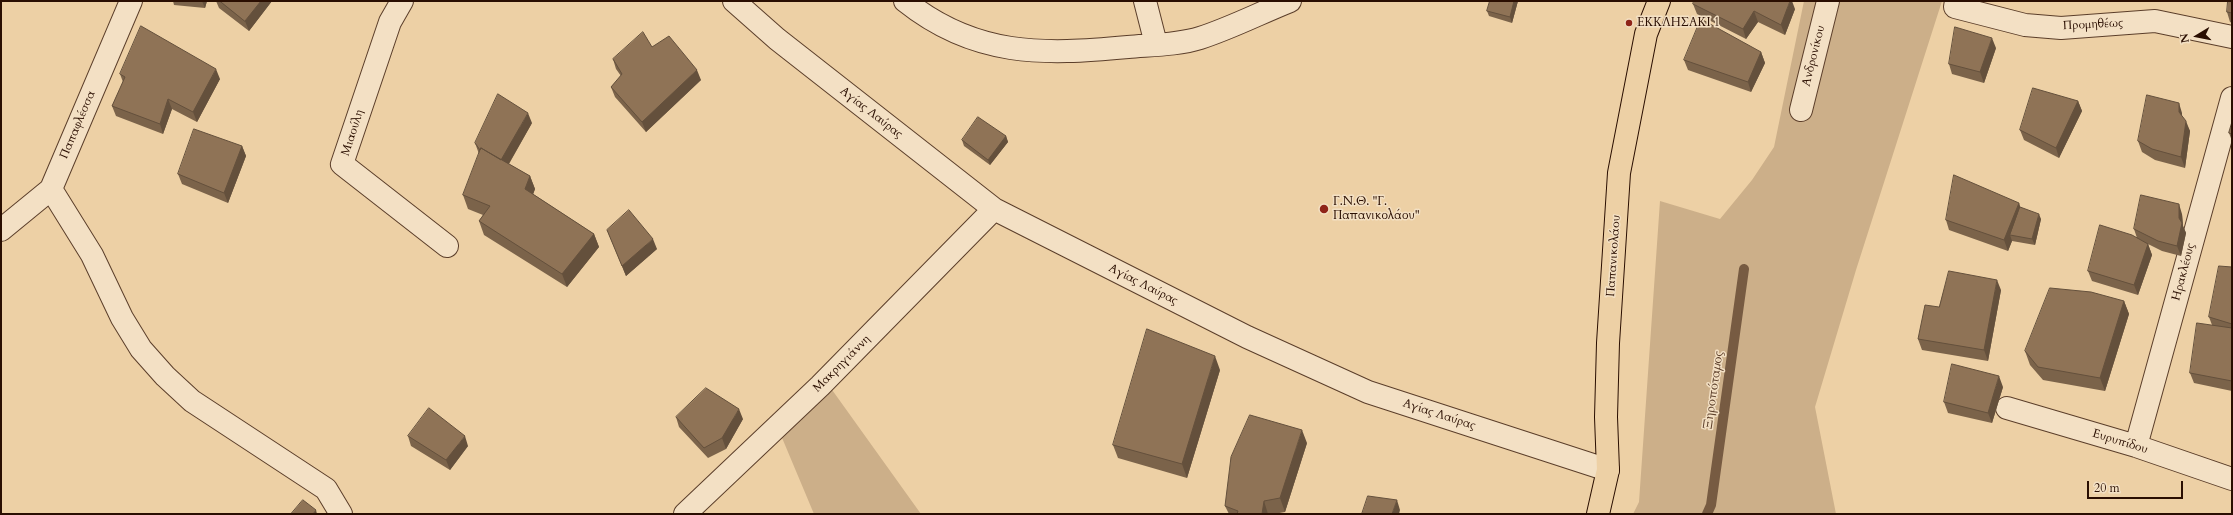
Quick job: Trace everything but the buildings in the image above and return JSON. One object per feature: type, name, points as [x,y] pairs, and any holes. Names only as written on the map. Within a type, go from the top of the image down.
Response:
[{"type":"main road","name":"Παπανικολάου","points":[[1598,514],[1608,470],[1606,417],[1608,343],[1619,173],[1646,34],[1659,1]]},
{"type":"street","name":"Παπαφλέσσα","points":[[1,230],[50,190],[131,1]]},
{"type":"street","name":"Μιαούλη","points":[[402,1],[390,22],[342,164],[447,246]]},
{"type":"street","name":"Αγίας Λαύρας","points":[[734,1],[777,40],[994,209],[1247,337],[1368,392],[1608,470]]},
{"type":"street","points":[[905,1],[923,15],[968,38],[1018,50],[1073,52],[1156,44],[1199,38],[1290,1]]},
{"type":"street","points":[[1145,1],[1156,44]]},
{"type":"street","name":"Ανδρονίκου","points":[[1801,110],[1828,1]]},
{"type":"street","name":"Προμηθέως","points":[[1955,4],[2025,25],[2061,28],[2155,21],[2232,37]]},
{"type":"street","name":"Ηρακλέους","points":[[2136,446],[2232,98]]},
{"type":"street","points":[[50,190],[92,255],[122,318],[140,349],[165,376],[192,401],[326,489],[341,514]]},
{"type":"street","name":"Μακρηγιάννη","points":[[685,514],[820,386],[994,209]]},
{"type":"street","name":"Ευρυπίδου","points":[[2007,408],[2136,446],[2232,478]]},
{"type":"shaded area","points":[[1804,1],[1942,1],[1856,270],[1815,407],[1836,514],[1633,514],[1639,502],[1660,201],[1720,219],[1752,180],[1774,147]]},
{"type":"shaded area","points":[[830,387],[921,514],[814,514],[780,433]]},
{"type":"waterway","name":"Ξηροπόταμος","points":[[1707,514],[1711,505],[1744,269]]},
{"type":"place","name":"ΕΚΚΛΗΣΑΚΙ 1","points":[[1629,23]]},
{"type":"place","name":"Γ.Ν.Θ. \"Γ. Παπανικολάου\"","points":[[1324,209]]}]
